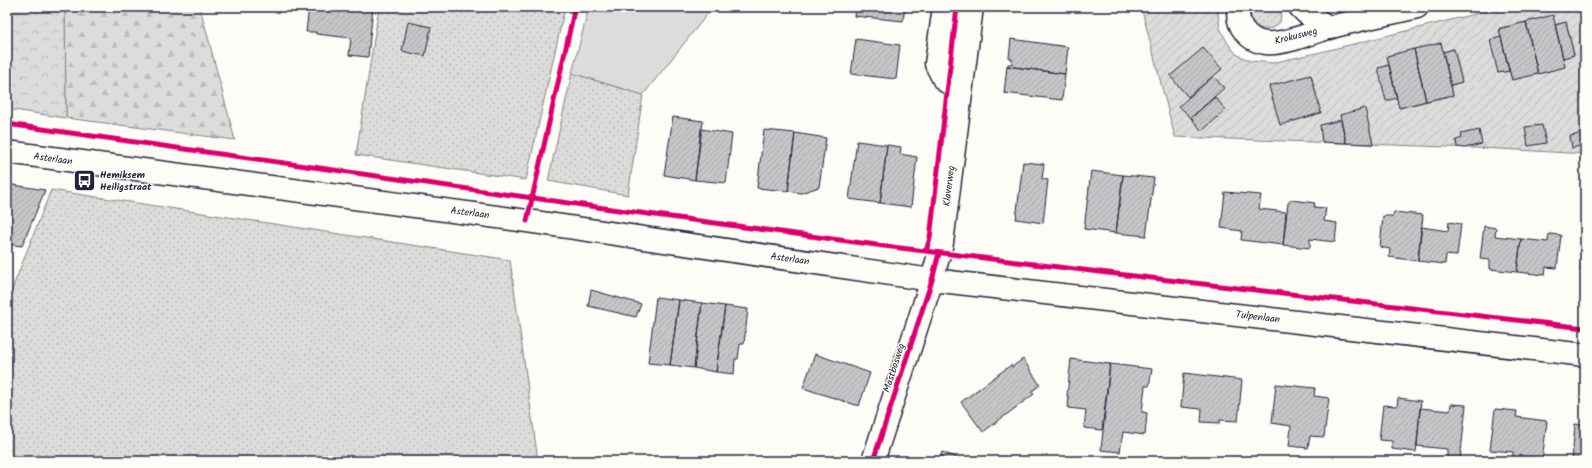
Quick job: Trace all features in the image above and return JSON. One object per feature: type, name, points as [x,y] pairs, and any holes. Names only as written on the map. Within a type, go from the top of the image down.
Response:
[{"type":"street","points":[[944,7],[936,64],[944,80],[961,91]]},
{"type":"street","name":"Klaverweg","points":[[932,280],[942,243],[972,7]]},
{"type":"street","name":"Krokusweg","points":[[1239,7],[1237,18],[1248,36],[1256,41],[1267,43],[1281,42],[1330,28],[1417,7]]},
{"type":"street","name":"Krokusweg","points":[[1300,7],[1306,13],[1330,28]]},
{"type":"street","name":"Asterlaan","points":[[7,152],[527,221],[932,280]]},
{"type":"street","name":"Tulpenlaan","points":[[932,280],[1585,355]]},
{"type":"street","name":"Mastbosweg","points":[[873,461],[932,280]]},
{"type":"green space","points":[[7,7],[65,7],[66,118],[7,109]]},
{"type":"green space","points":[[65,7],[200,7],[235,140],[66,118]]},
{"type":"green space","points":[[379,7],[565,7],[526,180],[356,155]]},
{"type":"green space","points":[[589,7],[713,7],[643,95],[572,73]]},
{"type":"green space","points":[[1141,7],[1219,7],[1218,14],[1220,28],[1227,42],[1236,54],[1250,61],[1272,63],[1503,7],[1585,7],[1585,154],[1501,149],[1175,137]],"holes":[[[1553,16],[1555,25],[1566,22],[1574,55],[1563,58],[1565,67],[1512,80],[1509,71],[1498,73],[1501,37],[1499,28]],[[1441,43],[1443,52],[1454,49],[1462,82],[1451,85],[1453,95],[1400,108],[1397,98],[1379,68],[1389,65],[1387,56]]]},
{"type":"green space","points":[[1253,7],[1279,7],[1281,12],[1280,22],[1275,27],[1269,29],[1258,27],[1251,19]]},
{"type":"green space","points":[[572,73],[643,95],[628,195],[548,181]]},
{"type":"green space","points":[[51,190],[510,260],[538,461],[7,461],[7,302]]},
{"type":"building","points":[[309,7],[373,7],[368,57],[349,55],[351,38],[316,34],[316,32],[306,32]]},
{"type":"building","points":[[855,7],[905,7],[903,21],[854,16]]},
{"type":"building","points":[[1553,15],[1565,67],[1538,74],[1526,22]]},
{"type":"building","points":[[408,22],[431,27],[425,56],[402,51]]},
{"type":"building","points":[[1526,22],[1538,74],[1512,80],[1499,29]]},
{"type":"building","points":[[1566,22],[1574,55],[1563,58],[1555,25]]},
{"type":"building","points":[[1501,37],[1509,71],[1498,73],[1490,40]]},
{"type":"building","points":[[856,39],[900,45],[896,79],[851,74]]},
{"type":"building","points":[[1011,39],[1068,47],[1065,74],[1007,66],[1008,64],[1012,64],[1012,59],[1009,58]]},
{"type":"building","points":[[1441,43],[1453,95],[1426,101],[1414,49]]},
{"type":"building","points":[[1203,48],[1222,69],[1188,97],[1170,76]]},
{"type":"building","points":[[1414,49],[1426,101],[1399,108],[1387,56]]},
{"type":"building","points":[[1454,49],[1462,82],[1451,85],[1443,52]]},
{"type":"building","points":[[1389,65],[1397,98],[1386,101],[1378,68]]},
{"type":"building","points":[[1007,66],[1065,74],[1062,100],[1004,93]]},
{"type":"building","points":[[1311,75],[1321,113],[1280,125],[1269,86]]},
{"type":"building","points":[[1213,76],[1224,88],[1191,118],[1179,106]]},
{"type":"building","points":[[1215,97],[1226,110],[1202,131],[1191,118]]},
{"type":"building","points":[[1365,108],[1373,144],[1346,143],[1340,115]]},
{"type":"building","points":[[673,117],[703,121],[695,180],[664,175]]},
{"type":"building","points":[[1341,120],[1346,143],[1322,142],[1320,125]]},
{"type":"building","points":[[1542,125],[1546,143],[1528,146],[1525,127]]},
{"type":"building","points":[[701,129],[732,134],[726,183],[695,180]]},
{"type":"building","points":[[764,130],[795,133],[788,191],[757,188]]},
{"type":"building","points":[[1479,130],[1482,144],[1465,148],[1457,147],[1456,140],[1462,138],[1461,134]]},
{"type":"building","points":[[795,133],[826,138],[819,187],[801,193],[788,191]]},
{"type":"building","points":[[1585,133],[1585,145],[1572,148],[1570,136]]},
{"type":"building","points":[[857,141],[887,145],[880,203],[849,199]]},
{"type":"building","points":[[887,145],[901,147],[900,154],[917,157],[911,207],[880,203]]},
{"type":"building","points":[[1023,162],[1044,164],[1042,179],[1048,180],[1043,223],[1016,219]]},
{"type":"building","points":[[1091,171],[1123,175],[1116,233],[1084,229]]},
{"type":"building","points":[[1123,175],[1154,178],[1146,236],[1116,233]]},
{"type":"building","points":[[7,184],[45,190],[22,246],[7,244]]},
{"type":"building","points":[[1225,192],[1261,195],[1259,209],[1286,212],[1283,245],[1241,240],[1242,231],[1221,228]]},
{"type":"building","points":[[1291,200],[1315,203],[1314,207],[1326,208],[1324,221],[1337,223],[1335,242],[1310,239],[1310,248],[1283,245],[1288,203]]},
{"type":"building","points":[[1394,212],[1423,215],[1418,261],[1389,257],[1390,249],[1380,247],[1383,216],[1393,216]]},
{"type":"building","points":[[1449,222],[1461,224],[1457,256],[1446,255],[1445,264],[1418,261],[1421,227],[1448,231]]},
{"type":"building","points":[[1484,226],[1496,228],[1495,236],[1521,239],[1517,272],[1490,269],[1490,260],[1480,259]]},
{"type":"building","points":[[1549,234],[1561,235],[1557,268],[1546,267],[1545,275],[1517,272],[1521,239],[1548,242]]},
{"type":"building","points":[[1584,238],[1585,271],[1580,271]]},
{"type":"building","points":[[591,290],[641,304],[636,317],[588,306]]},
{"type":"building","points":[[656,297],[679,300],[670,365],[648,363]]},
{"type":"building","points":[[679,300],[702,303],[694,368],[670,365]]},
{"type":"building","points":[[702,303],[725,306],[716,372],[694,368]]},
{"type":"building","points":[[725,306],[748,309],[744,344],[740,344],[738,359],[735,359],[734,374],[716,372]]},
{"type":"building","points":[[815,354],[870,373],[859,406],[803,388]]},
{"type":"building","points":[[1023,359],[1040,385],[1031,392],[1034,394],[983,432],[961,402],[1011,365],[1012,367]]},
{"type":"building","points":[[1071,359],[1110,364],[1102,430],[1084,428],[1086,410],[1068,408],[1069,397],[1067,396]]},
{"type":"building","points":[[1110,364],[1152,369],[1149,386],[1145,386],[1142,412],[1147,413],[1145,435],[1123,432],[1120,452],[1101,450]]},
{"type":"building","points":[[1184,373],[1242,380],[1238,421],[1220,420],[1220,423],[1201,422],[1202,409],[1181,407]]},
{"type":"building","points":[[1276,384],[1315,388],[1314,396],[1329,398],[1324,437],[1310,436],[1308,448],[1289,446],[1291,426],[1272,423]]},
{"type":"building","points":[[1398,398],[1421,401],[1416,452],[1392,449],[1392,441],[1379,440],[1383,405],[1397,406]]},
{"type":"building","points":[[1451,404],[1466,405],[1460,461],[1447,460],[1447,449],[1417,446],[1420,408],[1450,411]]},
{"type":"building","points":[[1495,409],[1517,411],[1516,417],[1547,421],[1542,461],[1513,459],[1513,452],[1490,450]]},
{"type":"building","points":[[1575,424],[1585,425],[1585,461],[1572,461]]},
{"type":"building","points":[[942,452],[966,461],[939,461]]},
{"type":"building","points":[[781,457],[791,461],[780,461]]},
{"type":"cycle path","points":[[527,221],[575,7]]},
{"type":"cycle path","points":[[926,251],[930,238],[957,7]]},
{"type":"cycle path","points":[[7,124],[884,246],[1585,328]]},
{"type":"cycle path","points":[[873,461],[932,280],[939,253]]},
{"type":"place","name":"Hemiksem Heiligstraat","points":[[84,181]]}]
